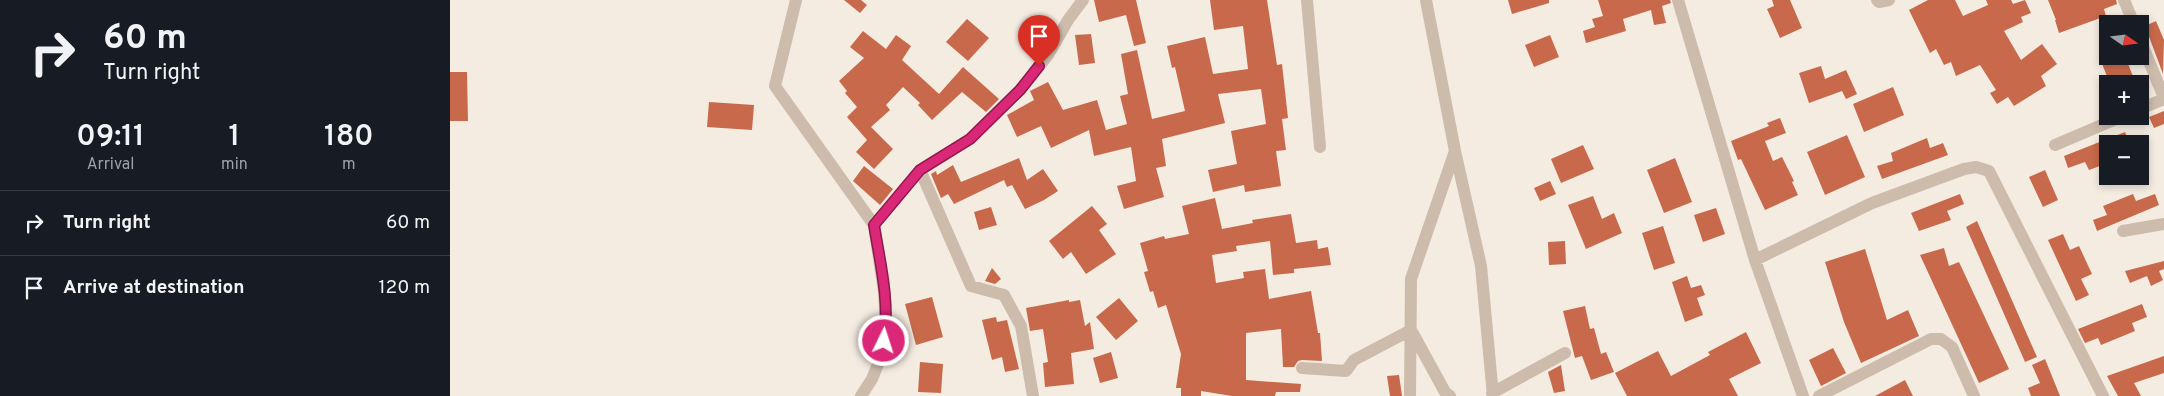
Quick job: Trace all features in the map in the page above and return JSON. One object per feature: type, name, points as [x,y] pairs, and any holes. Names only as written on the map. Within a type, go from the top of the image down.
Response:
[{"type":"street","points":[[796,0],[774,86],[874,225],[884,292],[886,327],[882,354],[872,379],[861,396]]},
{"type":"street","points":[[874,225],[920,170],[970,139],[1020,90],[1048,55],[1068,20],[1083,0]]},
{"type":"street","points":[[1307,0],[1320,147]]},
{"type":"street","points":[[1426,0],[1455,151],[1481,266],[1493,394],[1565,353]]},
{"type":"street","points":[[1678,0],[1754,260],[1803,396]]},
{"type":"street","points":[[1877,0],[1879,2],[1889,0]]},
{"type":"street","points":[[2124,0],[2130,15]]},
{"type":"street","points":[[2149,62],[2164,99],[2149,105]]},
{"type":"street","points":[[2055,145],[2102,125]]},
{"type":"street","points":[[1410,396],[1410,279],[1455,151]]},
{"type":"street","points":[[1754,260],[1872,203],[1964,169],[1976,167],[1989,172],[2103,396]]},
{"type":"street","points":[[920,170],[971,286],[1004,295],[1021,326],[1033,396]]},
{"type":"street","points":[[2123,231],[2164,224]]},
{"type":"street","points":[[1302,368],[1346,370],[1354,360],[1411,330]]},
{"type":"street","points":[[1411,330],[1445,392],[1450,396]]},
{"type":"street","points":[[1819,396],[1931,340],[1941,338],[1952,348],[1974,396]]},
{"type":"building","points":[[844,0],[861,0],[867,5],[860,13]]},
{"type":"building","points":[[1094,0],[1136,0],[1146,43],[1134,46],[1126,15],[1099,22]]},
{"type":"building","points":[[1210,0],[1267,0],[1277,65],[1282,64],[1288,118],[1282,119],[1286,150],[1276,151],[1281,186],[1245,192],[1244,185],[1213,192],[1208,170],[1237,164],[1231,131],[1266,124],[1261,89],[1218,94],[1225,123],[1162,139],[1166,166],[1156,168],[1164,197],[1124,209],[1117,186],[1136,181],[1131,147],[1094,156],[1089,130],[1051,148],[1041,126],[1017,137],[1007,115],[1034,100],[1030,91],[1048,82],[1063,110],[1097,100],[1106,130],[1127,124],[1120,96],[1128,94],[1121,54],[1137,50],[1152,119],[1185,111],[1175,67],[1172,68],[1167,46],[1205,37],[1213,74],[1248,69],[1243,26],[1214,30]]},
{"type":"building","points":[[1508,0],[1549,0],[1549,3],[1512,14]]},
{"type":"building","points":[[1598,0],[1670,0],[1671,3],[1662,6],[1666,23],[1654,25],[1651,10],[1623,19],[1626,31],[1586,43],[1583,31],[1595,27],[1592,19],[1603,16]]},
{"type":"building","points":[[1772,0],[1790,0],[1802,28],[1780,38],[1767,9],[1774,6]]},
{"type":"building","points":[[1928,0],[1955,0],[1963,16],[1988,5],[1986,0],[2011,0],[2013,4],[2025,0],[2031,13],[2021,17],[2023,22],[2004,31],[2021,60],[2042,44],[2057,64],[2041,76],[2046,86],[2014,106],[2008,97],[1997,104],[1990,93],[1996,90],[1980,65],[1956,76],[1951,62],[1944,65],[1936,49],[1930,53],[1909,10]]},
{"type":"building","points":[[2048,0],[2116,0],[2117,4],[2104,9],[2106,15],[2099,15],[2099,19],[2059,33]]},
{"type":"building","points":[[967,19],[989,38],[968,61],[946,42]]},
{"type":"building","points":[[2156,21],[2164,40],[2163,74],[2149,37],[2149,24]]},
{"type":"building","points":[[863,31],[886,49],[896,35],[911,46],[902,60],[939,94],[963,67],[999,99],[986,112],[962,92],[932,120],[918,105],[920,103],[903,87],[886,105],[890,110],[871,127],[893,149],[874,169],[856,152],[867,140],[847,117],[857,107],[845,93],[847,91],[839,81],[864,58],[850,47]]},
{"type":"building","points":[[1091,34],[1095,63],[1079,65],[1075,35]]},
{"type":"building","points":[[1550,35],[1559,57],[1534,67],[1525,45]]},
{"type":"building","points":[[2103,65],[2129,65],[2132,75],[2106,75]]},
{"type":"building","points":[[1821,66],[1825,79],[1846,70],[1857,94],[1846,99],[1842,91],[1809,103],[1799,73]]},
{"type":"building","points":[[450,72],[467,72],[468,121],[450,121]]},
{"type":"building","points":[[1893,87],[1904,115],[1864,132],[1853,104]]},
{"type":"building","points":[[709,102],[754,105],[752,130],[707,127]]},
{"type":"building","points":[[2164,111],[2164,124],[2154,128],[2149,117]]},
{"type":"building","points":[[1780,118],[1786,133],[1765,141],[1773,161],[1782,157],[1794,181],[1792,182],[1798,195],[1765,210],[1741,159],[1738,160],[1731,141],[1769,126],[1767,123]]},
{"type":"building","points":[[1847,135],[1865,177],[1825,195],[1807,152]]},
{"type":"building","points":[[1927,138],[1930,148],[1943,143],[1948,155],[1882,179],[1877,166],[1893,161],[1891,153]]},
{"type":"building","points":[[2099,142],[2099,166],[2089,170],[2085,162],[2068,168],[2064,156]]},
{"type":"building","points":[[1583,145],[1594,169],[1561,183],[1551,159]]},
{"type":"building","points":[[1019,158],[1027,180],[1043,169],[1058,191],[1025,209],[1012,185],[1007,187],[1004,180],[954,204],[948,194],[941,198],[931,174],[936,171],[937,175],[953,165],[961,182]]},
{"type":"building","points":[[1675,158],[1692,202],[1664,213],[1647,170]]},
{"type":"building","points":[[864,166],[893,189],[880,205],[853,181]]},
{"type":"building","points":[[2045,170],[2058,200],[2043,207],[2029,177]]},
{"type":"building","points":[[1550,181],[1556,194],[1540,201],[1534,188]]},
{"type":"building","points":[[1960,194],[1964,204],[1947,211],[1951,220],[1919,231],[1911,213]]},
{"type":"building","points":[[2133,194],[2136,201],[2155,194],[2159,205],[2097,231],[2093,220],[2107,215],[2103,206]]},
{"type":"building","points":[[1593,196],[1602,219],[1614,213],[1622,233],[1586,249],[1568,205]]},
{"type":"building","points":[[1215,198],[1222,229],[1253,223],[1252,220],[1291,214],[1296,243],[1317,240],[1318,249],[1328,247],[1331,265],[1294,269],[1294,273],[1273,275],[1270,241],[1236,246],[1237,251],[1212,255],[1216,283],[1244,278],[1243,272],[1265,269],[1269,299],[1311,291],[1318,333],[1320,333],[1322,361],[1302,360],[1298,361],[1294,367],[1283,367],[1281,329],[1246,333],[1246,380],[1301,384],[1300,392],[1276,392],[1275,396],[1232,396],[1201,391],[1201,396],[1181,396],[1181,388],[1176,388],[1181,354],[1166,305],[1158,308],[1153,291],[1150,292],[1144,272],[1148,271],[1140,243],[1164,236],[1165,239],[1189,234],[1182,206]]},
{"type":"building","points":[[1092,206],[1107,224],[1099,230],[1116,254],[1086,274],[1071,252],[1063,259],[1049,241]]},
{"type":"building","points":[[991,207],[997,225],[979,230],[974,212]]},
{"type":"building","points":[[1716,208],[1725,234],[1703,242],[1694,215]]},
{"type":"building","points":[[1977,221],[2037,357],[2025,362],[1966,227]]},
{"type":"building","points":[[1663,226],[1675,263],[1654,270],[1642,233]]},
{"type":"building","points":[[2063,234],[2070,250],[2079,246],[2092,274],[2081,279],[2089,295],[2076,301],[2048,240]]},
{"type":"building","points":[[1565,241],[1566,264],[1549,265],[1548,242]]},
{"type":"building","points":[[1944,248],[1949,266],[1959,262],[2009,369],[1979,383],[1920,255]]},
{"type":"building","points":[[1865,249],[1887,320],[1908,310],[1919,336],[1861,363],[1844,322],[1825,262]]},
{"type":"building","points":[[2164,261],[2164,269],[2159,271],[2163,280],[2151,286],[2147,276],[2130,283],[2125,271]]},
{"type":"building","points":[[992,268],[1001,279],[995,284],[985,281]]},
{"type":"building","points":[[1687,276],[1691,288],[1701,285],[1705,295],[1697,298],[1703,315],[1685,322],[1672,282]]},
{"type":"building","points":[[932,297],[943,337],[916,345],[905,304]]},
{"type":"building","points":[[1119,298],[1138,321],[1116,340],[1096,317]]},
{"type":"building","points":[[1069,300],[1069,302],[1080,300],[1085,326],[1090,322],[1094,349],[1071,353],[1074,384],[1045,387],[1043,363],[1048,362],[1043,329],[1030,331],[1026,308]]},
{"type":"building","points":[[2142,304],[2147,317],[2132,323],[2135,331],[2101,345],[2098,338],[2085,343],[2078,329]]},
{"type":"building","points":[[1585,306],[1590,329],[1594,328],[1601,354],[1606,352],[1614,372],[1591,380],[1582,356],[1575,358],[1563,311]]},
{"type":"building","points":[[996,317],[997,322],[1007,320],[1019,369],[1005,372],[1002,357],[992,360],[982,320]]},
{"type":"building","points":[[1746,332],[1761,363],[1729,379],[1738,396],[1627,396],[1615,373],[1658,351],[1671,376],[1710,355],[1708,352]]},
{"type":"building","points":[[1833,348],[1846,373],[1821,386],[1809,360]]},
{"type":"building","points":[[1111,352],[1118,378],[1100,383],[1093,358]]},
{"type":"building","points":[[2164,356],[2164,373],[2134,383],[2141,396],[2118,396],[2107,376]]},
{"type":"building","points":[[2045,359],[2060,396],[2031,396],[2028,388],[2040,383],[2032,365]]},
{"type":"building","points":[[920,362],[943,364],[941,393],[918,392]]},
{"type":"building","points":[[1561,365],[1565,391],[1554,393],[1548,372]]},
{"type":"building","points":[[1399,375],[1402,396],[1390,396],[1387,376]]},
{"type":"building","points":[[1905,380],[1913,396],[1875,396]]},
{"type":"route","points":[[884,341],[886,327],[884,292],[874,225],[920,170],[970,139],[1020,90],[1039,66]]}]
